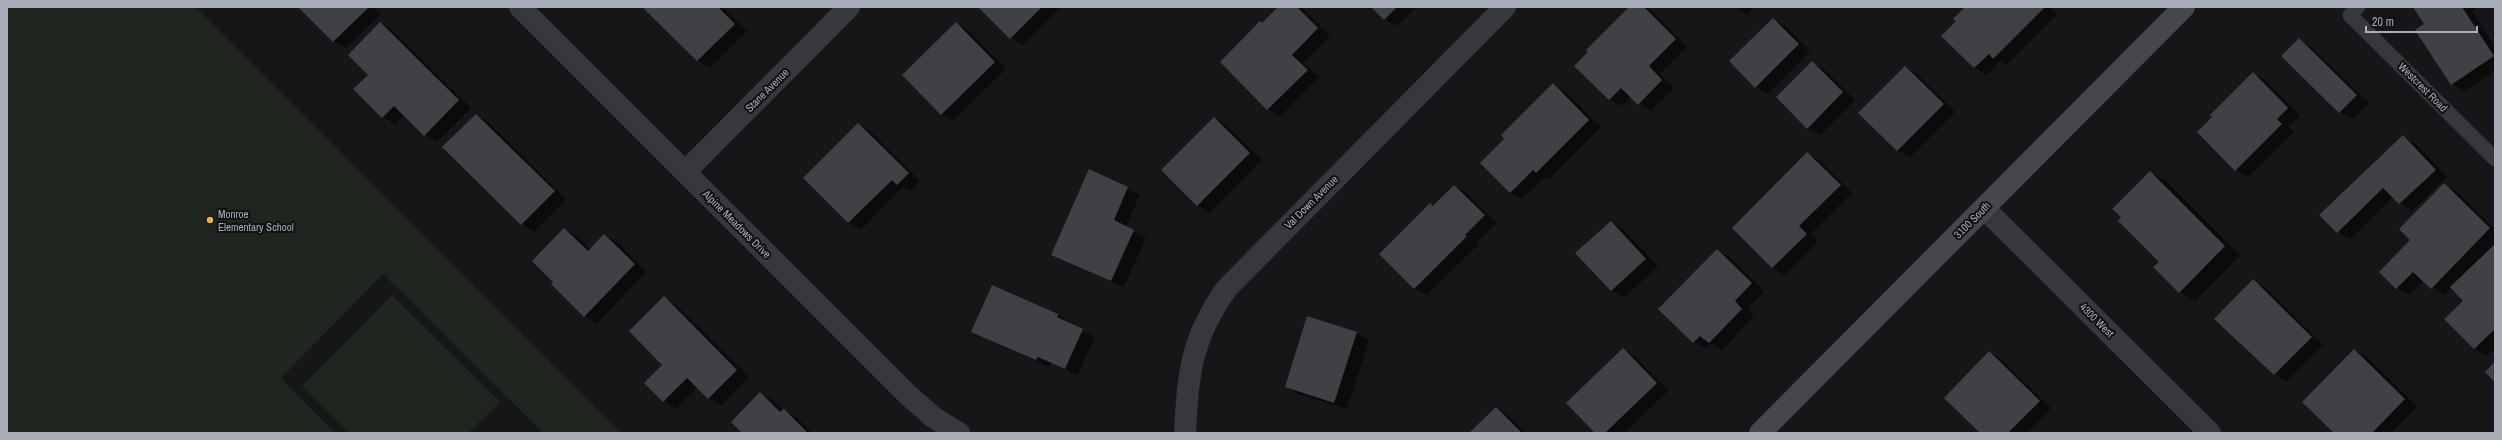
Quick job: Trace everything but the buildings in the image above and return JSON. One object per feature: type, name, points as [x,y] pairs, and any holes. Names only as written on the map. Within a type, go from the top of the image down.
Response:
[{"type":"main road","name":"3100 South","points":[[1760,433],[2184,7]]},
{"type":"street","name":"Alpine Meadows Drive","points":[[520,7],[908,395],[933,417],[959,433]]},
{"type":"street","name":"Stane Avenue","points":[[685,172],[849,7]]},
{"type":"street","name":"Val Down Avenue","points":[[1185,433],[1188,376],[1194,352],[1211,310],[1227,288],[1505,7]]},
{"type":"street","name":"4300 West","points":[[1984,208],[2210,433]]},
{"type":"lane","name":"Westcrest Road","points":[[2354,11],[2495,159]]},
{"type":"shaded area","name":"Monroe Elementary School","points":[[7,7],[196,7],[621,433],[543,433],[383,274],[281,378],[335,433],[7,433]]},
{"type":"shaded area","points":[[392,295],[500,402],[468,433],[349,433],[302,386]]},
{"type":"place","name":"Monroe Elementary School","points":[[210,220]]}]
